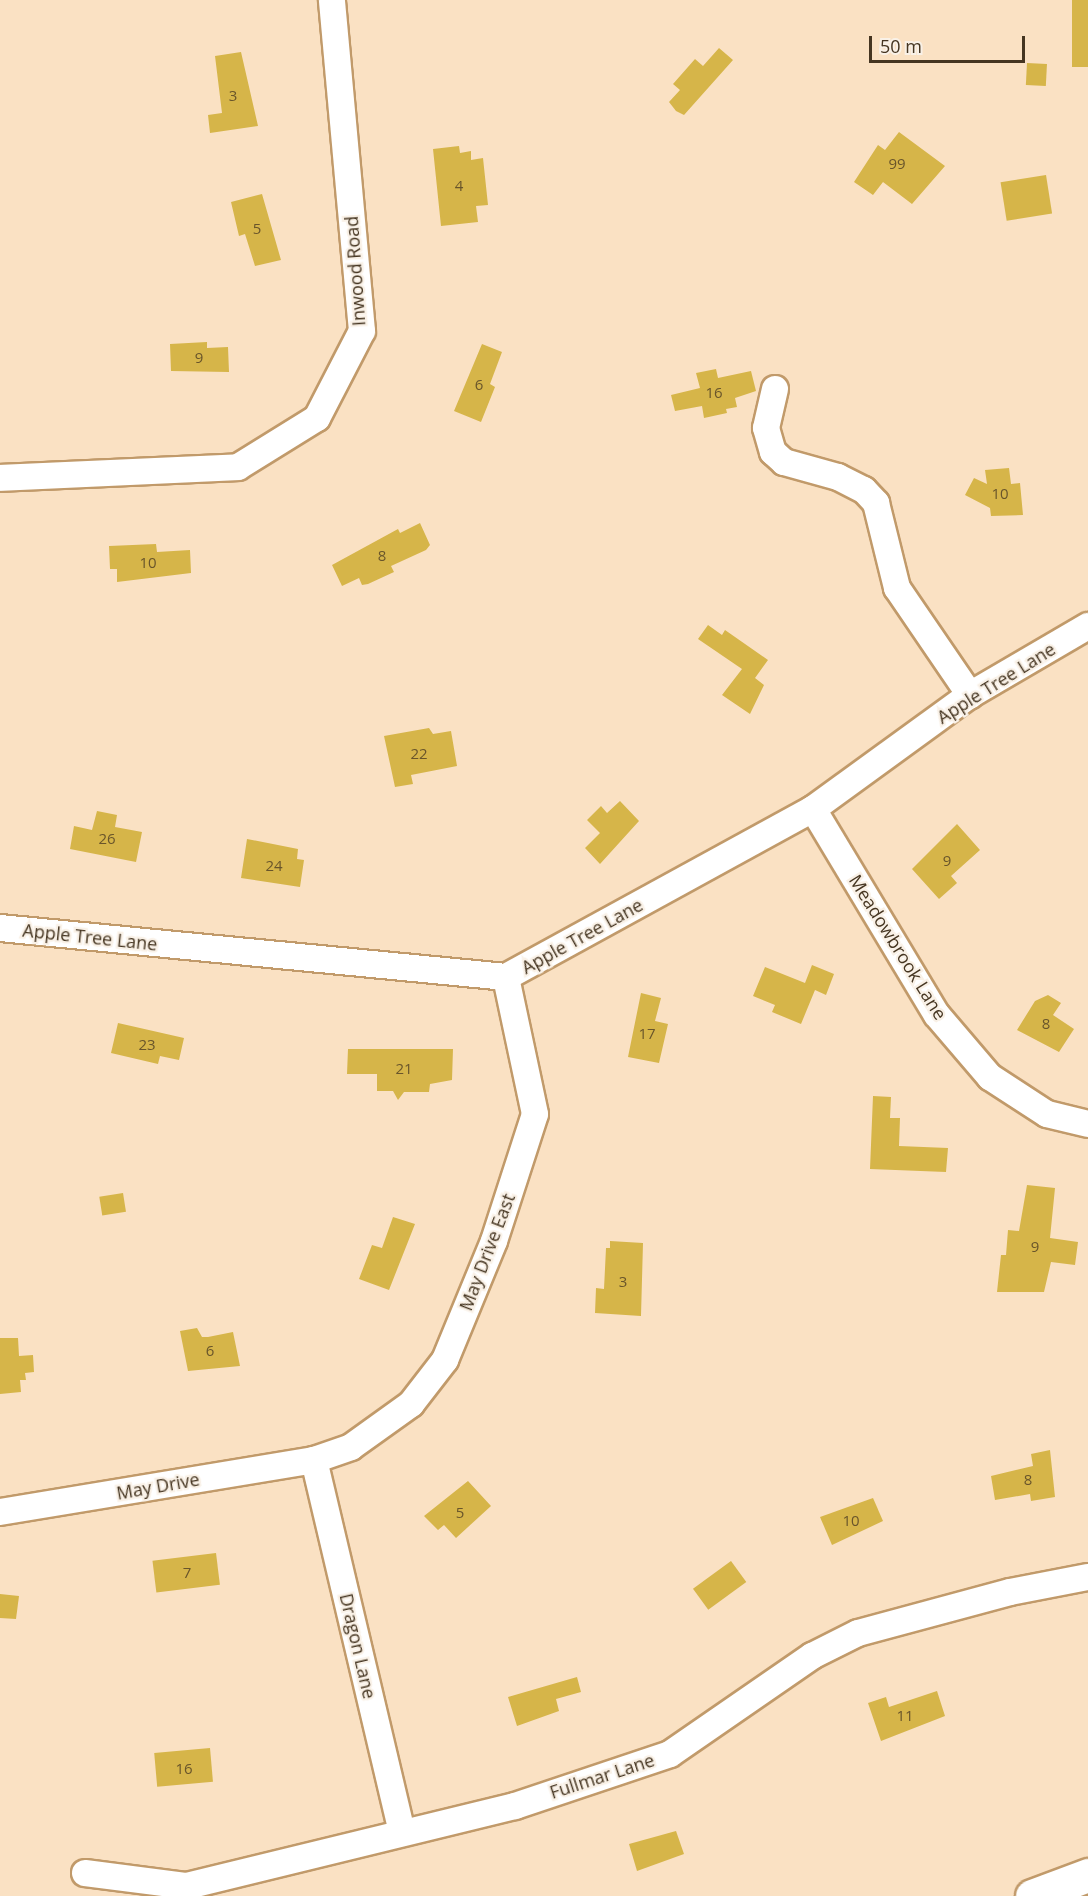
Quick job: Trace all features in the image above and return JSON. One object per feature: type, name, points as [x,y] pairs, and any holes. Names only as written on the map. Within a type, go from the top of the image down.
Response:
[{"type":"highway","points":[[1032,1896],[1088,1875]]},
{"type":"street","name":"Inwood Road","points":[[0,478],[238,467],[317,418],[362,331],[332,0]]},
{"type":"street","points":[[775,389],[766,428],[773,452],[784,462],[838,477],[864,490],[876,502],[897,588],[970,695]]},
{"type":"street","name":"Apple Tree Lane","points":[[0,928],[506,977],[813,810],[970,695],[1088,626]]},
{"type":"street","name":"Meadowbrook Lane","points":[[813,810],[937,1015],[990,1077],[1047,1114],[1088,1124]]},
{"type":"street","name":"May Drive East","points":[[314,1460],[351,1447],[411,1404],[445,1360],[494,1241],[535,1114],[506,977]]},
{"type":"street","name":"May Drive","points":[[1,1512],[314,1460]]},
{"type":"street","name":"Dragon Lane","points":[[314,1460],[402,1831]]},
{"type":"street","name":"Fullmar Lane","points":[[85,1873],[157,1885],[187,1886],[402,1831],[515,1806],[670,1754],[812,1656],[858,1633],[1010,1592],[1088,1577]]},
{"type":"building","points":[[1072,0],[1088,0],[1088,67],[1072,67]]},
{"type":"building","points":[[719,48],[733,60],[684,115],[676,111],[669,102],[680,90],[673,84],[695,59],[703,66]]},
{"type":"building","points":[[241,52],[258,126],[210,133],[208,115],[222,113],[215,56]]},
{"type":"building","points":[[1027,63],[1047,64],[1046,86],[1026,85]]},
{"type":"building","points":[[899,132],[945,166],[912,204],[883,182],[873,195],[854,182],[878,145],[885,150]]},
{"type":"building","points":[[459,146],[460,153],[471,151],[471,160],[483,158],[488,205],[476,206],[478,222],[441,226],[433,149]]},
{"type":"building","points":[[1046,175],[1052,214],[1007,221],[1001,182]]},
{"type":"building","points":[[262,194],[281,260],[255,266],[245,234],[239,236],[231,202]]},
{"type":"building","points":[[207,342],[207,348],[228,347],[229,372],[171,371],[170,344]]},
{"type":"building","points":[[482,344],[502,352],[490,384],[495,387],[481,422],[454,411]]},
{"type":"building","points":[[716,369],[718,378],[751,371],[756,391],[735,398],[737,407],[726,409],[727,413],[704,418],[702,406],[675,411],[671,395],[700,388],[696,373]]},
{"type":"building","points":[[1009,468],[1011,484],[1020,483],[1023,515],[991,516],[990,508],[965,495],[974,478],[987,484],[985,470]]},
{"type":"building","points":[[420,523],[430,545],[426,550],[391,566],[394,572],[368,584],[362,585],[359,578],[342,586],[332,565],[398,529],[400,533]]},
{"type":"building","points":[[156,544],[157,552],[190,550],[191,573],[117,582],[117,569],[110,569],[109,546]]},
{"type":"building","points":[[708,625],[722,635],[725,630],[768,660],[755,678],[764,685],[750,714],[722,695],[742,669],[698,639]]},
{"type":"building","points":[[429,728],[433,734],[451,731],[457,766],[411,775],[413,784],[395,787],[384,736]]},
{"type":"building","points":[[620,801],[639,821],[600,864],[585,848],[600,833],[587,820],[601,806],[607,813]]},
{"type":"building","points":[[97,811],[117,815],[115,827],[142,832],[136,862],[70,849],[74,826],[92,830]]},
{"type":"building","points":[[957,824],[980,850],[951,876],[957,883],[939,899],[912,869]]},
{"type":"building","points":[[247,839],[298,849],[297,859],[304,860],[300,887],[241,878]]},
{"type":"building","points":[[812,965],[834,974],[826,995],[815,990],[801,1024],[772,1012],[775,1005],[753,996],[765,967],[805,983]]},
{"type":"building","points":[[641,993],[661,998],[655,1021],[668,1024],[659,1063],[628,1057]]},
{"type":"building","points":[[1048,995],[1061,1003],[1053,1015],[1074,1029],[1059,1052],[1017,1030],[1035,1001]]},
{"type":"building","points":[[118,1023],[184,1038],[179,1060],[160,1056],[158,1064],[111,1053]]},
{"type":"building","points":[[348,1049],[453,1049],[452,1080],[430,1084],[429,1092],[404,1092],[398,1100],[393,1091],[377,1091],[377,1074],[347,1074]]},
{"type":"building","points":[[873,1096],[891,1097],[890,1118],[900,1118],[899,1146],[948,1148],[946,1172],[870,1169]]},
{"type":"building","points":[[1027,1185],[1055,1188],[1050,1238],[1078,1242],[1075,1265],[1051,1262],[1044,1292],[997,1292],[1001,1255],[1006,1255],[1008,1230],[1019,1231]]},
{"type":"building","points":[[123,1193],[126,1212],[102,1216],[99,1197]]},
{"type":"building","points":[[393,1217],[415,1224],[389,1290],[359,1279],[372,1245],[382,1248]]},
{"type":"building","points":[[610,1241],[643,1243],[641,1316],[595,1313],[596,1288],[604,1289],[606,1248],[610,1248]]},
{"type":"building","points":[[197,1328],[202,1337],[233,1332],[240,1366],[188,1371],[180,1331]]},
{"type":"building","points":[[0,1338],[18,1338],[19,1356],[33,1355],[34,1372],[25,1373],[26,1380],[20,1380],[21,1392],[0,1394]]},
{"type":"building","points":[[1050,1450],[1055,1497],[1031,1501],[1030,1494],[995,1500],[991,1476],[1033,1466],[1031,1454]]},
{"type":"building","points":[[468,1481],[491,1506],[456,1538],[444,1525],[438,1530],[424,1516]]},
{"type":"building","points":[[873,1498],[883,1521],[832,1545],[820,1517]]},
{"type":"building","points":[[216,1553],[220,1585],[156,1593],[152,1561]]},
{"type":"building","points":[[731,1561],[746,1582],[708,1610],[693,1589]]},
{"type":"building","points":[[0,1594],[19,1596],[16,1619],[0,1618]]},
{"type":"building","points":[[577,1677],[581,1692],[556,1699],[559,1711],[517,1726],[508,1697]]},
{"type":"building","points":[[937,1691],[945,1716],[881,1741],[868,1703],[886,1697],[889,1707]]},
{"type":"building","points":[[210,1748],[213,1782],[157,1787],[154,1753]]},
{"type":"building","points":[[676,1831],[684,1854],[637,1871],[629,1844]]}]
